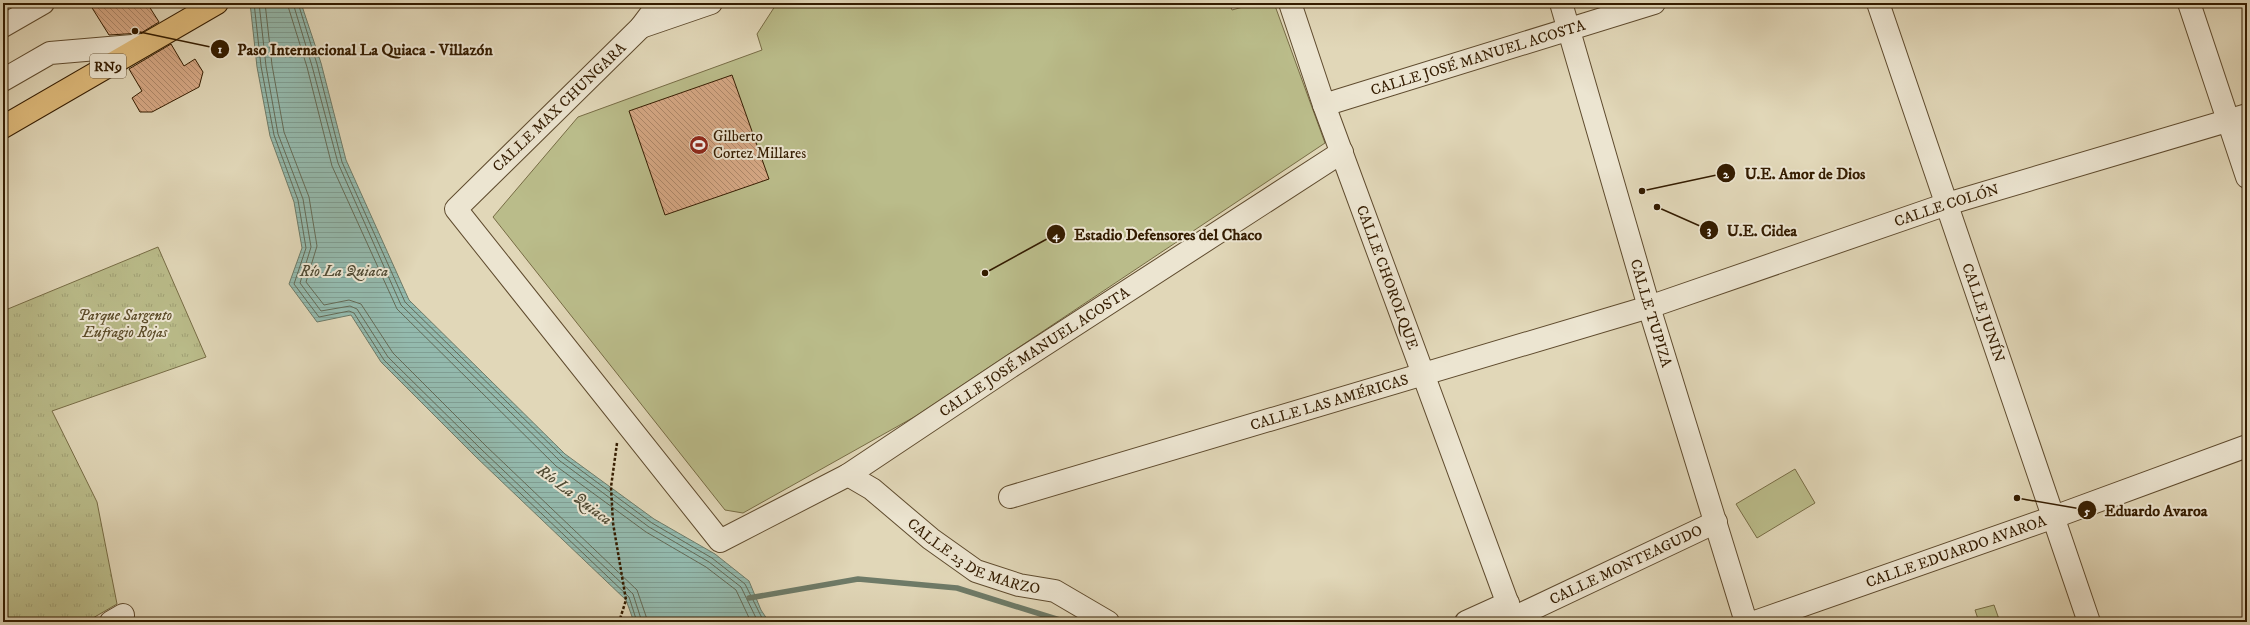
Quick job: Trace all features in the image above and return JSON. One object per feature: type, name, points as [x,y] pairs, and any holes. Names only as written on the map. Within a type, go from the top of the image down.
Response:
[{"type":"highway","name":"RN9","points":[[3,127],[215,4]]},
{"type":"street","points":[[3,26],[43,3]]},
{"type":"street","name":"CALLE MAX CHUNGARA","points":[[621,416],[456,209],[642,27],[658,3]]},
{"type":"street","points":[[642,27],[711,3]]},
{"type":"street","name":"CALLE CHOROLQUE","points":[[1290,3],[1324,105],[1510,610]]},
{"type":"street","name":"CALLE TUPIZA","points":[[1561,3],[1570,30],[1648,307],[1746,622]]},
{"type":"street","name":"CALLE JOSÉ MANUEL ACOSTA","points":[[1324,105],[1654,3]]},
{"type":"street","name":"CALLE JUNÍN","points":[[1878,3],[2089,622]]},
{"type":"street","points":[[2189,3],[2238,118],[2247,177]]},
{"type":"street","points":[[3,80],[50,53],[144,45]]},
{"type":"street","name":"CALLE COLÓN","points":[[1648,307],[1947,204],[2238,118]]},
{"type":"street","name":"CALLE JOSÉ MANUEL ACOSTA","points":[[621,416],[720,541],[848,475],[1013,365],[1342,152]]},
{"type":"street","name":"CALLE LAS AMÉRICAS","points":[[1010,497],[1648,307]]},
{"type":"street","name":"CALLE EDUARDO AVAROA","points":[[1756,622],[2054,518],[2247,446]]},
{"type":"street","name":"CALLE 23 DE MARZO","points":[[848,475],[872,489],[931,538],[976,571],[1018,585],[1054,591],[1108,622]]},
{"type":"street","name":"CALLE MONTEAGUDO","points":[[1466,622],[1510,610],[1716,522]]},
{"type":"path","points":[[619,622],[626,600],[613,523],[611,487],[621,416]]},
{"type":"green space","points":[[777,3],[1229,3],[1232,10],[1257,3],[1274,3],[1325,143],[916,416],[743,513],[725,510],[493,217],[578,117],[762,50],[757,34]]},
{"type":"green space","name":"Parque Sargento Eufragio Rojas","points":[[158,247],[206,357],[52,411],[97,502],[117,604],[86,622],[3,622],[3,311]]},
{"type":"green space","points":[[1795,469],[1815,503],[1757,538],[1736,504]]},
{"type":"green space","points":[[1994,605],[2000,622],[1979,622],[1975,610]]},
{"type":"water","name":"Río La Quiaca","points":[[250,3],[301,3],[321,63],[346,160],[409,300],[565,454],[654,519],[715,554],[749,581],[761,610],[769,622],[634,622],[626,600],[476,457],[381,362],[351,315],[317,322],[289,284],[302,248],[294,202],[270,136],[257,67]]},
{"type":"building","points":[[89,3],[147,3],[159,22],[141,33],[109,35]]},
{"type":"building","points":[[171,44],[184,66],[195,59],[203,72],[199,87],[152,112],[140,112],[132,98],[142,91],[129,69]]},
{"type":"building","name":"Gilberto Cortez Millares","points":[[732,75],[769,179],[665,215],[629,111]]},
{"type":"waterway","points":[[749,598],[858,579],[957,588],[1066,622]]},
{"type":"place","name":"Paso Internacional La Quiaca - Villazón","points":[[135,31]]},
{"type":"place","name":"Gilberto Cortez Millares","points":[[699,145]]},
{"type":"place","name":"U.E. Amor de Dios","points":[[1642,191]]},
{"type":"place","name":"U.E. Cidea","points":[[1657,207]]},
{"type":"place","name":"Estadio Defensores del Chaco","points":[[985,273]]},
{"type":"place","name":"Eduardo Avaroa","points":[[2017,498]]}]
